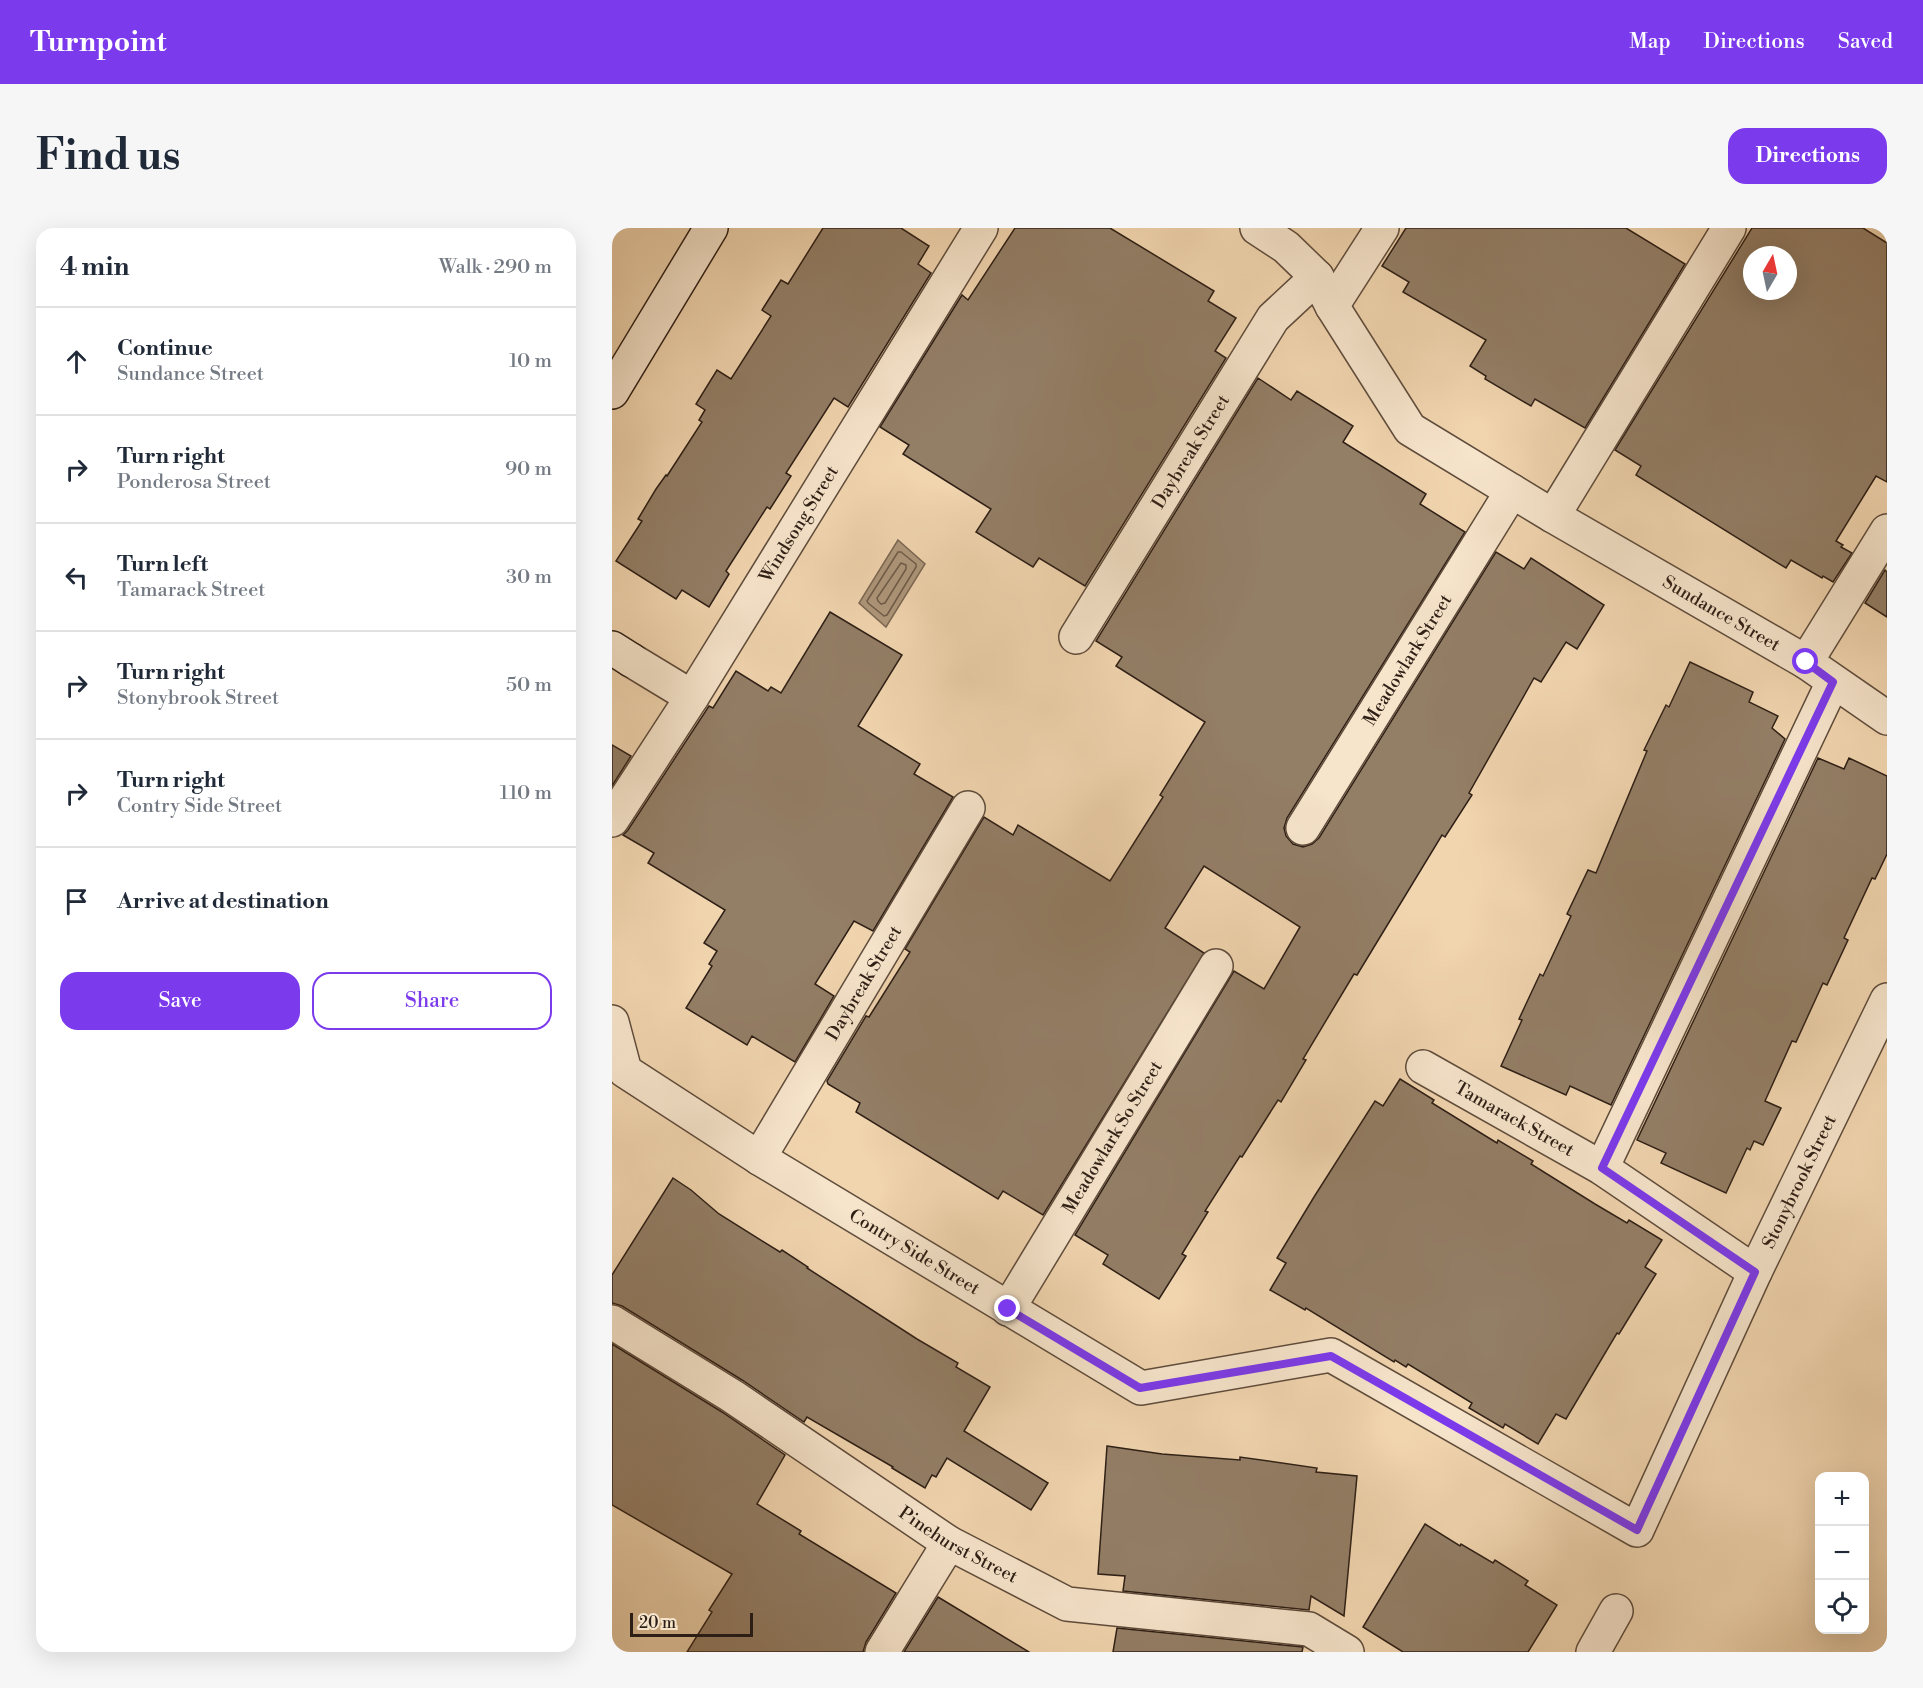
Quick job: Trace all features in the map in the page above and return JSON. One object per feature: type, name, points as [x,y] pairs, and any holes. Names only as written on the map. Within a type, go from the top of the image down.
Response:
[{"type":"street","points":[[612,392],[711,228]]},
{"type":"street","name":"Windsong Street","points":[[612,820],[692,697],[981,228]]},
{"type":"street","points":[[1257,228],[1286,247],[1317,277],[1332,306],[1410,429],[1553,516],[1729,228]]},
{"type":"street","points":[[1332,306],[1382,228]]},
{"type":"street","name":"Daybreak Street","points":[[1076,637],[1273,318],[1317,277]]},
{"type":"street","name":"Meadowlark Street","points":[[1303,828],[1512,491]]},
{"type":"street","name":"Sundance Street","points":[[1553,516],[1806,662],[1887,718]]},
{"type":"street","points":[[1806,662],[1887,531]]},
{"type":"street","points":[[621,654],[692,697]]},
{"type":"street","points":[[1602,1168],[1833,682]]},
{"type":"street","name":"Daybreak Street","points":[[759,1158],[968,808]]},
{"type":"street","name":"Meadowlark So Street","points":[[1008,1309],[1216,966]]},
{"type":"street","name":"Stonybrook Street","points":[[1637,1530],[1755,1272],[1887,1000]]},
{"type":"street","name":"Contry Side Street","points":[[612,1022],[625,1071],[759,1158],[1140,1388],[1331,1356],[1637,1530]]},
{"type":"street","name":"Tamarack Street","points":[[1423,1067],[1602,1168],[1755,1272]]},
{"type":"street","name":"Pinehurst Street","points":[[612,1322],[732,1396],[949,1543],[1067,1604],[1308,1629],[1347,1652]]},
{"type":"street","points":[[882,1652],[949,1543]]},
{"type":"street","points":[[1593,1652],[1616,1611]]},
{"type":"water","points":[[898,540],[925,564],[886,627],[859,603]]},
{"type":"building","points":[[823,228],[901,228],[929,246],[918,264],[931,273],[848,407],[834,398],[786,473],[791,476],[770,509],[767,507],[726,571],[729,574],[709,607],[682,590],[676,599],[616,561],[642,521],[638,519],[656,489],[702,422],[699,420],[705,410],[696,404],[717,370],[731,379],[771,316],[762,310],[781,280],[788,284]]},
{"type":"building","points":[[1015,228],[1110,228],[1214,291],[1208,301],[1236,318],[1215,351],[1226,358],[1085,586],[1039,558],[1033,567],[976,532],[991,509],[903,454],[909,445],[880,427],[962,295],[968,300]]},
{"type":"building","points":[[1406,228],[1626,228],[1685,264],[1585,428],[1535,399],[1531,406],[1485,379],[1486,376],[1470,366],[1486,340],[1403,292],[1409,282],[1382,266]]},
{"type":"building","points":[[1752,228],[1863,228],[1887,243],[1887,482],[1876,476],[1836,541],[1852,553],[1833,582],[1791,560],[1786,568],[1636,475],[1641,466],[1615,450]]},
{"type":"building","points":[[1258,378],[1291,400],[1297,391],[1353,426],[1343,442],[1426,494],[1420,504],[1465,532],[1287,818],[1284,828],[1286,836],[1293,844],[1303,847],[1319,838],[1496,552],[1524,569],[1531,558],[1604,605],[1577,649],[1566,642],[1541,682],[1534,678],[1469,793],[1472,795],[1445,837],[1442,835],[1357,975],[1354,974],[1303,1059],[1306,1060],[1281,1102],[1278,1100],[1205,1211],[1208,1212],[1182,1254],[1186,1256],[1159,1299],[1103,1264],[1108,1255],[1075,1235],[1234,971],[1264,989],[1300,927],[1204,866],[1165,928],[1204,953],[1043,1215],[1003,1191],[998,1199],[856,1112],[860,1103],[828,1084],[827,1081],[866,1016],[869,1017],[910,952],[905,949],[984,817],[1013,835],[1018,825],[1110,881],[1163,797],[1160,795],[1205,722],[1116,666],[1122,657],[1096,641]]},
{"type":"building","points":[[1885,570],[1887,572],[1887,617],[1865,603]]},
{"type":"building","points":[[830,612],[902,655],[858,726],[920,764],[914,774],[953,797],[873,931],[854,921],[815,984],[834,996],[795,1062],[752,1036],[747,1045],[686,1008],[712,966],[709,964],[717,951],[704,943],[725,910],[648,863],[654,853],[623,835],[709,706],[713,708],[736,671],[768,691],[771,687],[781,693]]},
{"type":"building","points":[[1690,662],[1753,692],[1749,702],[1778,716],[1772,728],[1785,739],[1611,1105],[1570,1086],[1566,1095],[1501,1066],[1540,974],[1543,976],[1571,916],[1567,914],[1588,870],[1596,873],[1647,751],[1644,750],[1666,705],[1669,707]]},
{"type":"building","points":[[612,745],[631,756],[612,786]]},
{"type":"building","points":[[1818,758],[1844,769],[1849,758],[1887,776],[1887,854],[1875,879],[1872,878],[1844,938],[1848,940],[1827,985],[1823,983],[1796,1042],[1792,1041],[1765,1101],[1781,1108],[1763,1145],[1754,1141],[1750,1150],[1747,1148],[1726,1193],[1661,1163],[1666,1153],[1637,1140]]},
{"type":"building","points":[[1400,1079],[1434,1100],[1432,1103],[1497,1143],[1498,1140],[1533,1161],[1531,1164],[1595,1204],[1627,1223],[1629,1220],[1662,1240],[1645,1267],[1656,1274],[1619,1334],[1617,1333],[1566,1419],[1556,1414],[1538,1444],[1505,1424],[1503,1428],[1469,1408],[1472,1403],[1408,1364],[1406,1367],[1395,1360],[1394,1362],[1306,1308],[1305,1310],[1270,1290],[1286,1263],[1277,1258],[1314,1197],[1375,1101],[1383,1106]]},
{"type":"building","points":[[673,1178],[719,1214],[780,1252],[782,1250],[917,1339],[958,1363],[956,1367],[990,1387],[964,1431],[1048,1483],[1031,1510],[947,1458],[936,1477],[932,1475],[925,1488],[807,1417],[804,1422],[742,1380],[622,1306],[612,1303],[612,1275]]},
{"type":"building","points":[[612,1344],[722,1412],[785,1455],[757,1504],[801,1531],[799,1534],[896,1593],[866,1642],[863,1652],[687,1652],[712,1612],[709,1610],[732,1574],[612,1505]]},
{"type":"building","points":[[1107,1446],[1162,1454],[1240,1460],[1240,1457],[1317,1468],[1316,1472],[1357,1476],[1344,1616],[1311,1596],[1309,1610],[1123,1591],[1125,1576],[1098,1574]]},
{"type":"building","points":[[1425,1524],[1493,1563],[1495,1560],[1528,1581],[1525,1585],[1557,1605],[1528,1652],[1403,1652],[1363,1627]]},
{"type":"building","points":[[938,1597],[1029,1652],[904,1652]]},
{"type":"building","points":[[1117,1628],[1303,1647],[1302,1652],[1113,1652]]},
{"type":"route","points":[[1008,1309],[1140,1388],[1331,1356],[1637,1530],[1755,1272],[1602,1168],[1833,682],[1806,662]]}]
